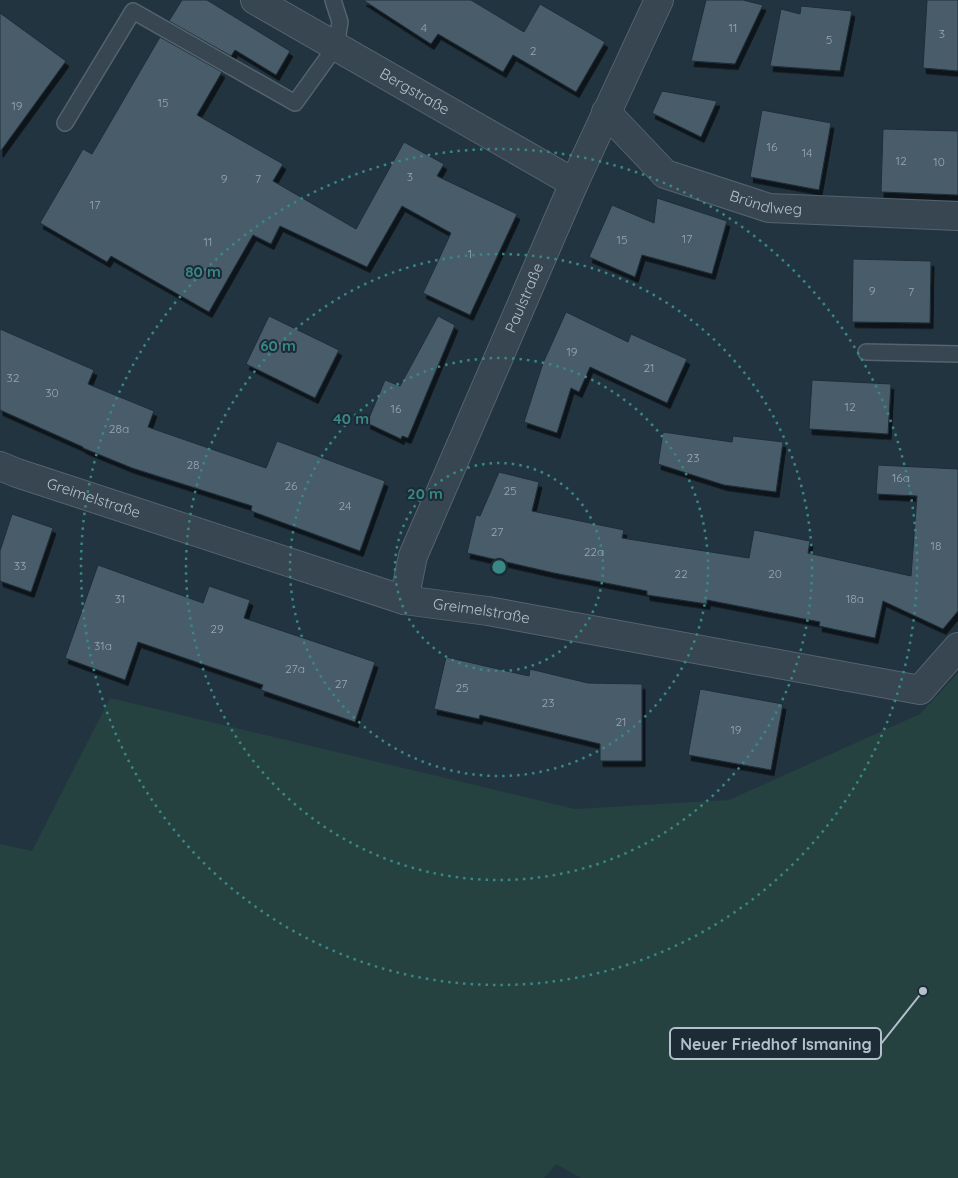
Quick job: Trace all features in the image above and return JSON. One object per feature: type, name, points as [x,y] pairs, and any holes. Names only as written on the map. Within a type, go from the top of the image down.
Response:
[{"type":"street","name":"Bergstraße","points":[[255,0],[574,183]]},
{"type":"street","name":"Paulstraße","points":[[404,600],[413,556],[574,183],[658,0]]},
{"type":"street","name":"Bründlweg","points":[[606,112],[665,174],[769,208],[958,216]]},
{"type":"street","name":"Greimelstraße","points":[[0,466],[404,600],[488,611],[920,690],[958,646]]},
{"type":"lane","points":[[65,123],[133,11],[295,103],[336,46],[340,22],[332,0]]},
{"type":"lane","points":[[866,352],[958,354]]},
{"type":"green space","points":[[958,673],[958,1178],[581,1178],[556,1164],[544,1178],[0,1178],[0,844],[32,851],[110,698],[575,809],[729,800],[920,714]]},
{"type":"building","points":[[182,0],[207,0],[290,51],[276,75],[235,50],[231,56],[169,21]]},
{"type":"building","points":[[363,0],[471,0],[524,32],[540,4],[605,42],[576,92],[513,55],[503,72],[438,34],[431,44]]},
{"type":"building","points":[[706,0],[743,0],[763,5],[735,64],[691,61]]},
{"type":"building","points":[[927,0],[958,0],[958,71],[923,68]]},
{"type":"building","points":[[801,6],[852,11],[840,71],[770,66],[781,9],[800,14]]},
{"type":"building","points":[[0,13],[66,61],[0,152]]},
{"type":"building","points":[[160,37],[222,72],[197,115],[283,164],[273,181],[356,229],[404,142],[444,164],[437,176],[517,214],[470,315],[423,293],[451,233],[402,206],[367,267],[280,226],[271,244],[253,235],[209,312],[111,256],[107,262],[40,223],[83,149],[92,154]]},
{"type":"building","points":[[662,91],[717,101],[701,137],[652,113]]},
{"type":"building","points":[[762,110],[831,123],[819,190],[750,177]]},
{"type":"building","points":[[883,129],[958,131],[958,195],[881,192]]},
{"type":"building","points":[[657,198],[727,221],[712,274],[642,255],[635,277],[589,257],[612,205],[654,223]]},
{"type":"building","points":[[853,259],[931,261],[930,323],[852,322]]},
{"type":"building","points":[[566,312],[628,342],[631,334],[687,359],[667,403],[590,367],[579,392],[571,388],[557,433],[524,422],[543,363]]},
{"type":"building","points":[[269,316],[339,350],[315,398],[246,364]]},
{"type":"building","points":[[438,316],[455,325],[408,438],[402,436],[401,439],[367,423],[385,380],[400,386]]},
{"type":"building","points":[[0,329],[94,370],[88,384],[154,411],[148,427],[266,468],[277,441],[385,481],[360,551],[251,511],[252,506],[132,468],[0,410]]},
{"type":"building","points":[[812,380],[891,384],[888,434],[809,429]]},
{"type":"building","points":[[663,432],[732,442],[733,436],[783,442],[776,492],[724,485],[658,464]]},
{"type":"building","points":[[878,465],[958,469],[958,611],[943,629],[883,601],[875,638],[819,626],[820,622],[707,600],[707,604],[647,595],[647,591],[554,573],[467,553],[476,515],[480,516],[499,472],[539,482],[532,511],[624,530],[622,538],[749,558],[754,530],[810,541],[808,553],[911,576],[917,496],[876,494]]},
{"type":"building","points":[[12,514],[53,528],[31,592],[0,581],[0,551]]},
{"type":"building","points":[[98,565],[203,603],[209,586],[250,600],[244,618],[375,662],[355,722],[261,690],[263,685],[138,642],[125,680],[65,658]]},
{"type":"building","points":[[446,657],[529,676],[530,669],[588,683],[642,684],[642,761],[600,761],[600,744],[480,715],[479,719],[434,709]]},
{"type":"building","points":[[700,689],[783,704],[771,770],[688,755]]},
{"type":"place","name":"Neuer Friedhof Ismaning","points":[[923,991]]}]
